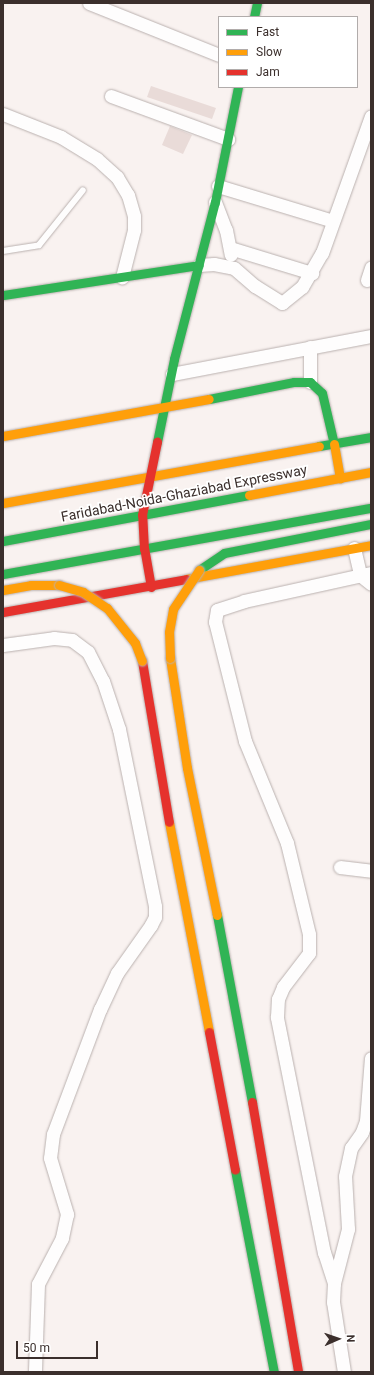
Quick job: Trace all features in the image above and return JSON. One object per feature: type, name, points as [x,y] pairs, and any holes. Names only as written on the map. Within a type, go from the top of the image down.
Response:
[{"type":"street","points":[[89,3],[218,55]]},
{"type":"street","points":[[254,16],[257,3]]},
{"type":"street","points":[[151,587],[144,549],[142,514],[172,374],[215,202],[238,88]]},
{"type":"street","points":[[111,96],[228,139]]},
{"type":"street","points":[[3,114],[61,137],[97,159],[117,178],[128,195],[134,216],[134,230],[122,277]]},
{"type":"street","points":[[3,295],[214,264],[234,268],[255,286],[282,303],[302,287],[312,273],[333,221],[371,116]]},
{"type":"street","points":[[218,186],[333,221]]},
{"type":"street","points":[[215,202],[230,248],[234,268]]},
{"type":"street","points":[[230,248],[312,273]]},
{"type":"street","points":[[172,374],[371,336]]},
{"type":"street","points":[[310,347],[310,382]]},
{"type":"street","points":[[3,436],[165,408],[294,382],[310,382],[322,393],[340,478]]},
{"type":"street","points":[[3,503],[371,437]]},
{"type":"street","name":"Faridabad-Noida-Ghaziabad Expressway","points":[[3,541],[371,472]]},
{"type":"street","points":[[3,574],[371,508]]},
{"type":"street","points":[[298,1372],[235,1005],[187,768],[170,658],[169,632],[173,609],[192,579],[199,570],[224,553],[371,524]]},
{"type":"street","points":[[3,612],[151,587],[371,545]]},
{"type":"street","points":[[354,548],[371,584]]},
{"type":"street","points":[[334,1283],[324,1253],[277,1017],[278,999],[283,986],[309,953],[309,934],[287,843],[245,741],[215,622],[217,610],[244,601],[366,574]]},
{"type":"street","points":[[3,590],[31,585],[59,585],[83,592],[107,608],[121,622],[135,643],[142,661],[160,773],[274,1372]]},
{"type":"street","points":[[3,645],[54,638],[72,640],[88,652],[103,681],[119,729],[155,906],[155,917],[151,925],[117,973],[100,1009],[53,1134],[50,1158],[64,1196],[67,1220],[62,1238],[38,1284],[35,1372]]},
{"type":"street","points":[[340,867],[371,871]]},
{"type":"street","points":[[344,1372],[333,1302],[334,1283],[348,1229],[345,1176],[351,1148],[362,1132],[366,1121],[371,1058]]},
{"type":"lane","points":[[3,251],[39,245],[83,190]]},
{"type":"building","points":[[151,86],[216,108],[212,119],[147,97]]},
{"type":"building","points":[[170,126],[192,135],[183,154],[162,145]]},
{"type":"traffic: fast","points":[[254,16],[257,3]]},
{"type":"traffic: fast","points":[[157,442],[174,359],[215,202],[238,88]]},
{"type":"traffic: fast","points":[[3,295],[199,265]]},
{"type":"traffic: fast","points":[[209,399],[294,382],[310,382],[322,393],[334,444]]},
{"type":"traffic: fast","points":[[319,446],[371,437]]},
{"type":"traffic: fast","points":[[3,541],[249,495]]},
{"type":"traffic: fast","points":[[3,574],[371,508]]},
{"type":"traffic: fast","points":[[199,570],[224,553],[371,524]]},
{"type":"traffic: fast","points":[[217,915],[252,1102]]},
{"type":"traffic: fast","points":[[235,1170],[274,1372]]},
{"type":"traffic: slow","points":[[3,436],[209,399]]},
{"type":"traffic: slow","points":[[334,444],[340,478]]},
{"type":"traffic: slow","points":[[3,503],[319,446]]},
{"type":"traffic: slow","points":[[249,495],[371,472]]},
{"type":"traffic: slow","points":[[186,579],[371,545]]},
{"type":"traffic: slow","points":[[170,658],[169,632],[173,609],[199,570]]},
{"type":"traffic: slow","points":[[3,590],[31,585],[59,585]]},
{"type":"traffic: slow","points":[[59,585],[83,592],[107,608],[135,643],[142,661]]},
{"type":"traffic: slow","points":[[170,658],[187,768],[217,915]]},
{"type":"traffic: slow","points":[[169,822],[209,1032]]},
{"type":"traffic: jam","points":[[151,587],[144,549],[142,515],[157,442]]},
{"type":"traffic: jam","points":[[3,612],[186,579]]},
{"type":"traffic: jam","points":[[142,661],[169,822]]},
{"type":"traffic: jam","points":[[209,1032],[235,1170]]},
{"type":"traffic: jam","points":[[252,1102],[298,1372]]}]
